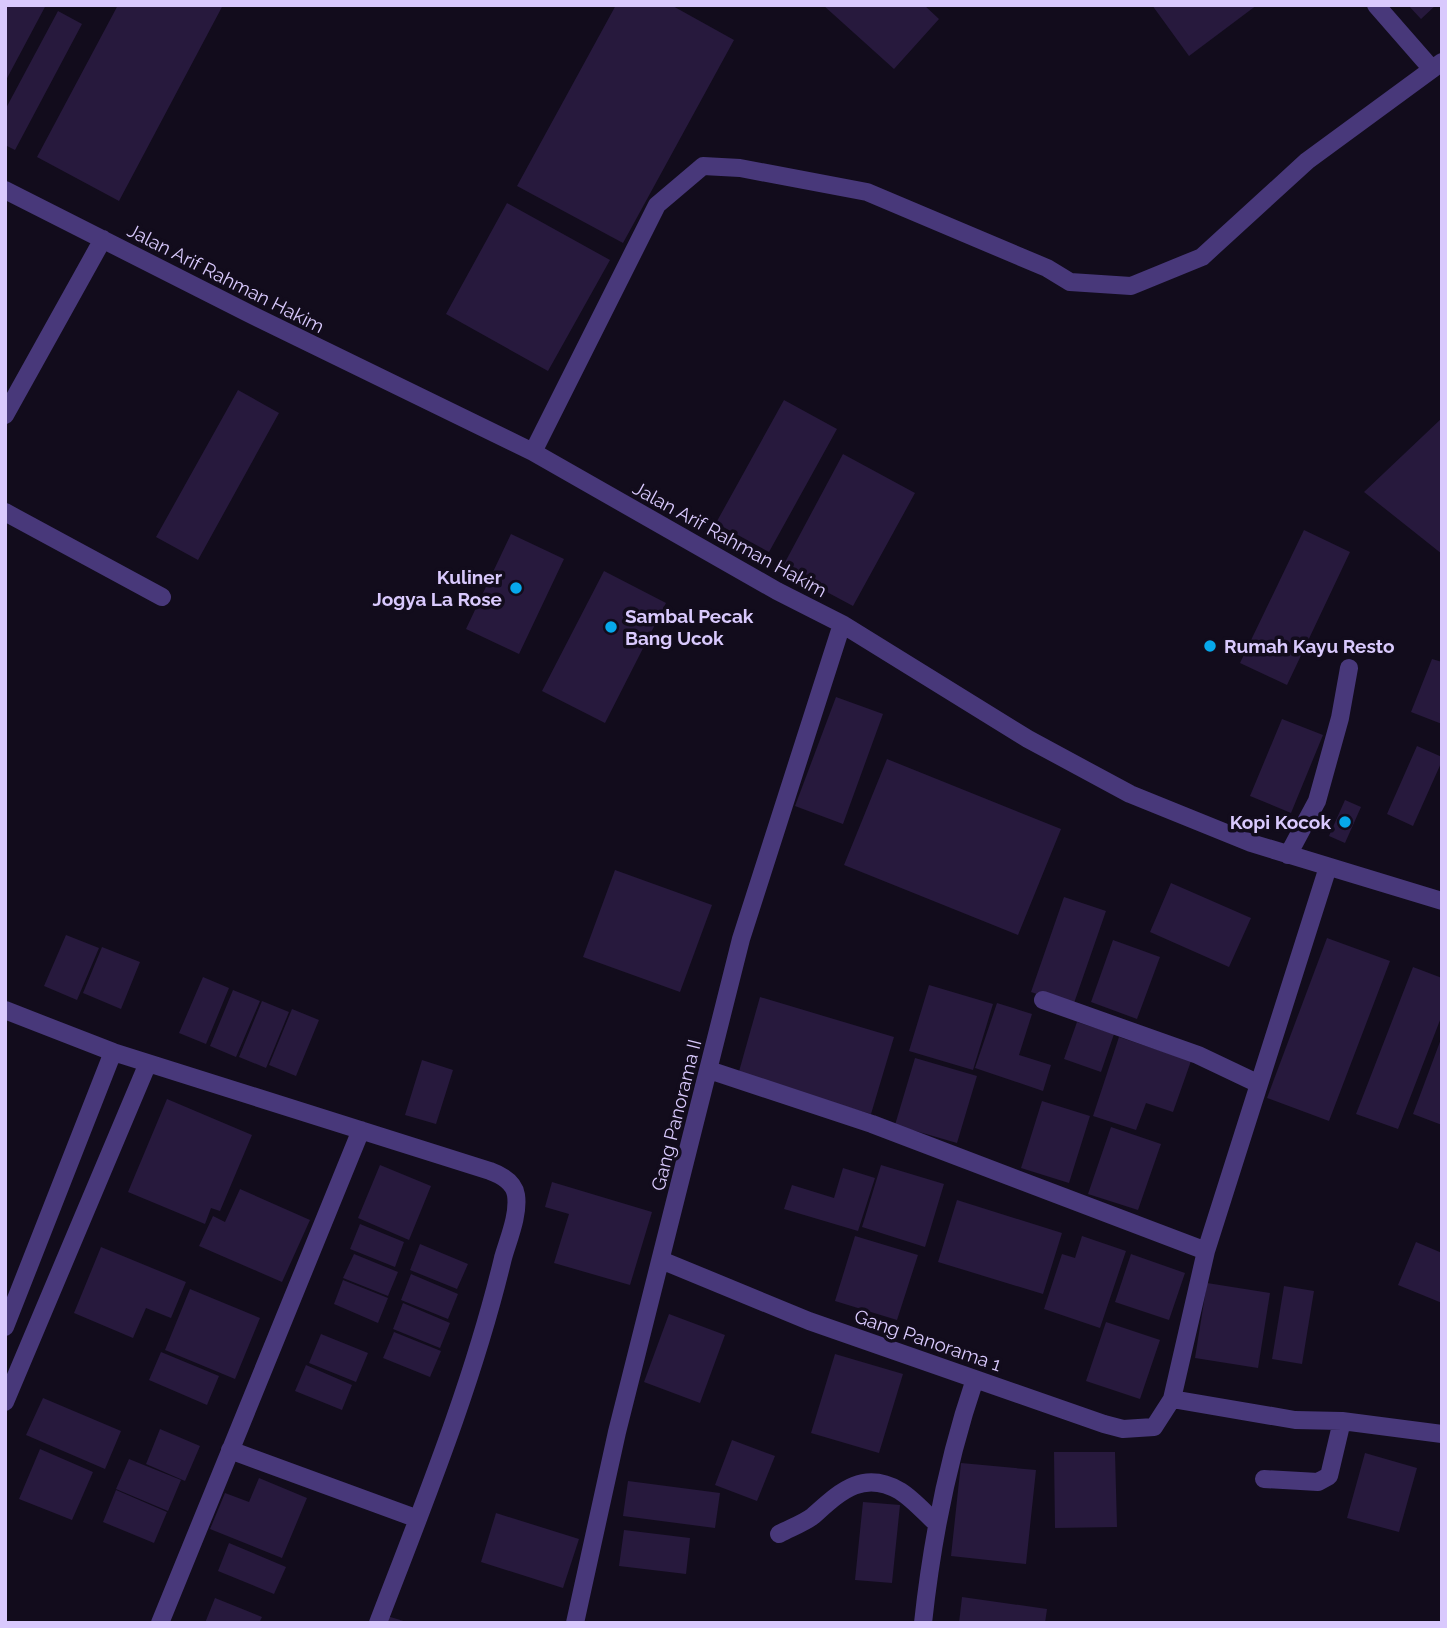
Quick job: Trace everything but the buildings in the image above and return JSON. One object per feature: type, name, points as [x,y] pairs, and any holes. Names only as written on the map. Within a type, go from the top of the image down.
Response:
[{"type":"street","points":[[533,452],[657,205],[702,166],[740,167],[867,192],[1047,268],[1070,282],[1131,286],[1202,257],[1307,161],[1436,65],[1376,5]]},
{"type":"street","name":"Jalan Arif Rahman Hakim","points":[[5,190],[533,452],[777,591],[842,624],[1028,739],[1130,794],[1288,855],[1442,901]]},
{"type":"street","points":[[5,415],[103,239]]},
{"type":"street","points":[[5,512],[162,597]]},
{"type":"street","name":"Gang Panorama II","points":[[575,1623],[617,1432],[741,939],[842,624]]},
{"type":"street","points":[[1288,855],[1317,801],[1340,718],[1349,668]]},
{"type":"street","name":"Gang Panorama 1","points":[[661,1261],[809,1321],[1123,1429],[1154,1427],[1172,1399],[1206,1251],[1328,867]]},
{"type":"street","points":[[1044,1000],[1198,1055],[1259,1084]]},
{"type":"street","points":[[5,1010],[113,1052],[500,1175],[516,1195],[515,1210],[493,1302],[468,1380],[378,1623]]},
{"type":"street","points":[[5,1327],[113,1052]]},
{"type":"street","points":[[5,1402],[148,1063]]},
{"type":"street","points":[[709,1070],[872,1124],[1206,1251]]},
{"type":"street","points":[[160,1623],[361,1130]]},
{"type":"street","points":[[923,1623],[937,1524],[960,1422],[975,1379]]},
{"type":"street","points":[[1172,1399],[1295,1420],[1342,1421],[1442,1434]]},
{"type":"street","points":[[1264,1479],[1318,1482],[1329,1476],[1342,1421]]},
{"type":"street","points":[[230,1450],[418,1519]]},
{"type":"street","points":[[779,1534],[811,1518],[835,1494],[859,1483],[881,1484],[901,1491],[937,1524]]},
{"type":"place","name":"Kuliner Jogya La Rose","points":[[516,588]]},
{"type":"place","name":"Sambal Pecak Bang Ucok","points":[[611,627]]},
{"type":"place","name":"Rumah Kayu Resto","points":[[1210,646]]},
{"type":"place","name":"Kopi Kocok","points":[[1345,822]]}]
